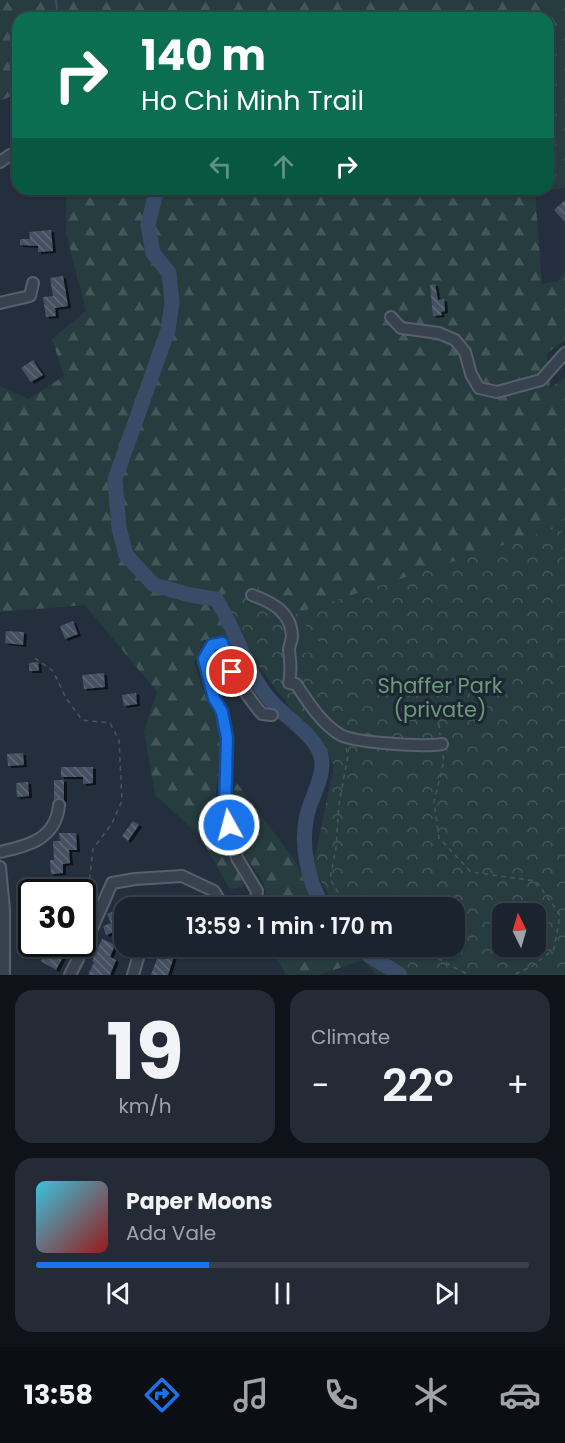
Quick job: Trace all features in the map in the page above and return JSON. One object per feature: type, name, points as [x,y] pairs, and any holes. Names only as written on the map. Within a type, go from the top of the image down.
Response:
[{"type":"street","points":[[0,162],[10,155]]},
{"type":"street","points":[[0,303],[30,296],[33,284]]},
{"type":"street","points":[[391,317],[401,328],[439,333],[455,340],[465,352],[471,374],[479,388],[497,392],[541,380],[565,353]]},
{"type":"street","points":[[252,595],[265,599],[282,610],[293,638],[289,647],[292,669],[289,683],[297,684],[313,708],[341,736],[406,745],[442,744]]},
{"type":"street","points":[[256,897],[257,891],[237,858],[225,809],[227,738],[222,712],[214,698],[204,659],[212,645],[222,643],[232,672],[247,697],[262,714],[272,716]]},
{"type":"street","points":[[0,852],[37,842],[53,823],[59,805]]},
{"type":"street","points":[[0,867],[4,910],[4,975]]},
{"type":"street","points":[[96,919],[112,883],[182,876],[214,891],[218,897]]},
{"type":"street","points":[[70,975],[78,957]]},
{"type":"street","points":[[133,975],[138,957]]},
{"type":"path","points":[[35,658],[53,671],[66,698],[82,720],[110,723],[119,740],[122,801],[112,823],[93,849],[90,879]]},
{"type":"path","points":[[438,715],[444,761],[434,801],[440,838],[471,872],[536,881],[560,915],[554,949],[531,967],[513,975]]},
{"type":"path","points":[[341,736],[348,756],[339,804],[336,847],[330,879],[341,897]]},
{"type":"path","points":[[435,957],[469,975]]},
{"type":"green space","points":[[0,0],[565,0],[565,188],[554,189],[554,12],[12,12],[12,96],[0,101]]},
{"type":"green space","points":[[66,195],[535,195],[542,284],[558,281],[565,272],[565,340],[547,353],[550,388],[565,378],[565,574],[561,527],[282,618],[208,600],[236,636],[204,640],[194,663],[207,701],[218,723],[220,757],[214,812],[244,887],[230,889],[199,835],[155,795],[144,731],[157,692],[85,605],[0,612],[0,386],[28,399],[64,376],[52,339],[86,311],[66,233]]},
{"type":"green space","name":"Shaffer Park (private)","points":[[561,526],[565,574],[565,975],[377,975],[363,960],[371,957],[465,957],[465,897],[330,897],[313,867],[334,765],[208,600],[256,583],[282,618]]},
{"type":"green space","points":[[300,615],[305,625],[322,645],[314,652],[304,653],[300,627],[296,618]]},
{"type":"green space","points":[[236,782],[296,862],[311,897],[267,897],[262,880],[245,856],[230,807]]},
{"type":"green space","points":[[276,957],[359,957],[363,960],[319,975],[286,975]]},
{"type":"building","points":[[565,200],[565,222],[554,210]]},
{"type":"building","points":[[51,230],[53,251],[38,252],[38,246],[20,245],[20,239],[30,239],[29,232]]},
{"type":"building","points":[[63,276],[68,306],[55,308],[56,316],[46,317],[43,297],[53,296],[50,278]]},
{"type":"building","points":[[435,284],[438,300],[444,299],[445,311],[441,312],[442,315],[433,316],[430,285]]},
{"type":"building","points":[[33,360],[43,375],[31,382],[21,368]]},
{"type":"building","points":[[73,621],[78,634],[65,639],[60,626]]},
{"type":"building","points":[[6,631],[24,632],[23,645],[5,643]]},
{"type":"building","points":[[38,662],[39,671],[29,671],[29,663]]},
{"type":"building","points":[[104,673],[105,687],[84,689],[82,675]]},
{"type":"building","points":[[136,693],[137,704],[124,706],[122,695]]},
{"type":"building","points":[[23,753],[24,765],[8,766],[7,754]]},
{"type":"building","points":[[61,767],[93,767],[93,783],[83,784],[83,777],[61,777]]},
{"type":"building","points":[[54,780],[64,780],[64,800],[60,798],[54,800]]},
{"type":"building","points":[[28,782],[29,796],[17,797],[16,783]]},
{"type":"building","points":[[133,821],[139,825],[128,841],[122,836]]},
{"type":"building","points":[[59,833],[76,833],[77,850],[69,850],[70,863],[63,864],[63,873],[51,874],[50,860],[54,860],[53,841],[60,841]]},
{"type":"building","points":[[114,911],[114,932],[106,935],[103,926],[111,923],[107,914]]},
{"type":"building","points":[[102,939],[114,945],[110,957],[116,960],[110,975],[88,975]]},
{"type":"building","points":[[43,957],[63,957],[56,970],[41,961]]},
{"type":"building","points":[[158,957],[174,957],[168,975],[151,975]]},
{"type":"waterway","points":[[56,0],[57,12]]},
{"type":"waterway","points":[[156,195],[148,225],[153,253],[169,273],[172,302],[168,330],[115,479],[119,528],[126,555],[154,585],[190,595],[216,599],[261,689],[309,736],[320,753],[322,768],[307,815],[304,839],[307,863],[318,897]]},
{"type":"waterway","points":[[372,957],[400,975]]},
{"type":"route","points":[[229,825],[225,809],[227,738],[222,712],[214,698],[204,659],[212,645],[222,643],[232,672]]}]
